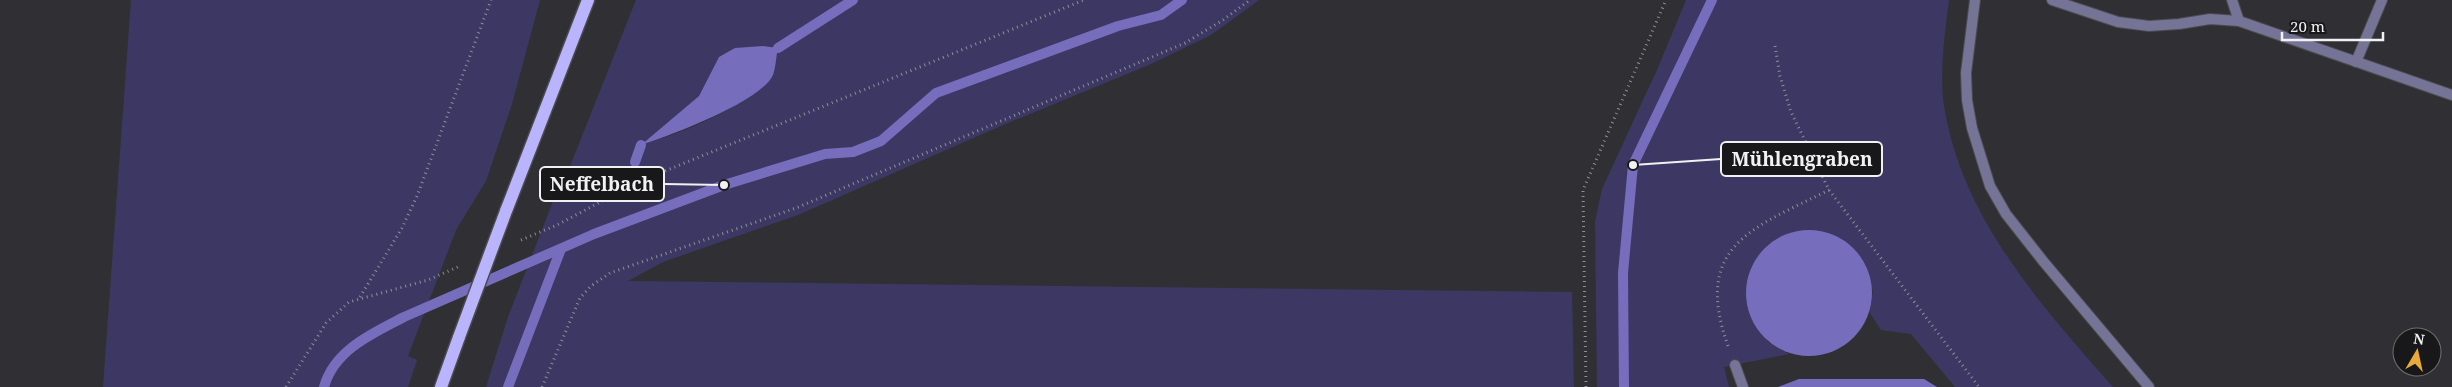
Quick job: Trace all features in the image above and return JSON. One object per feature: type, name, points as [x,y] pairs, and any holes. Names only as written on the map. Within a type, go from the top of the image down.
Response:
[{"type":"main road","points":[[441,387],[506,211],[588,0]]},
{"type":"lane","points":[[1975,0],[1966,73],[1968,100],[1972,128],[1990,186],[2006,214],[2043,261],[2149,387]]},
{"type":"lane","points":[[2052,0],[2118,22],[2149,26],[2179,24],[2210,18],[2239,21],[2452,95]]},
{"type":"lane","points":[[2232,0],[2239,21]]},
{"type":"lane","points":[[2356,62],[2382,0]]},
{"type":"lane","points":[[1735,365],[1743,387]]},
{"type":"path","points":[[360,297],[402,228],[418,196],[491,0]]},
{"type":"path","points":[[514,243],[557,224],[638,182],[1084,0]]},
{"type":"path","points":[[542,387],[580,298],[591,286],[610,273],[796,208],[1185,43],[1223,20],[1250,0]]},
{"type":"path","points":[[1586,387],[1583,190],[1666,0]]},
{"type":"path","points":[[1775,46],[1780,76],[1791,112],[1829,190],[1979,387]]},
{"type":"path","points":[[1735,365],[1719,318],[1716,296],[1720,270],[1729,251],[1745,235],[1758,227],[1829,190]]},
{"type":"path","points":[[286,387],[326,322],[339,309],[360,297],[428,280],[462,266]]},
{"type":"shaded area","points":[[131,0],[540,0],[512,104],[486,181],[456,230],[408,356],[417,360],[408,387],[103,387]]},
{"type":"shaded area","points":[[636,0],[1259,0],[1211,35],[1151,64],[1003,125],[798,215],[663,262],[628,281],[1572,292],[1574,387],[486,387],[508,317],[557,191],[567,174]],"holes":[[[719,57],[773,76],[744,99],[712,118],[678,133],[642,144],[699,96]]]},
{"type":"shaded area","points":[[1686,0],[1949,0],[1943,53],[1942,81],[1944,106],[1953,147],[1968,185],[1986,222],[2032,291],[2113,387],[1955,387],[1911,334],[1881,330],[1870,313],[1873,289],[1767,341],[1789,354],[1724,367],[1729,387],[1597,387],[1595,222],[1602,189],[1657,70]]},
{"type":"shaded area","points":[[763,46],[778,48],[773,75],[765,85],[751,96],[713,117],[641,145],[699,96],[719,57],[735,48]]},
{"type":"shaded area","points":[[1809,230],[1833,235],[1844,240],[1854,248],[1862,258],[1867,269],[1872,293],[1867,317],[1862,328],[1854,338],[1844,346],[1833,351],[1809,356],[1785,351],[1774,346],[1764,338],[1756,328],[1751,317],[1746,293],[1751,269],[1756,258],[1764,248],[1774,240],[1785,235]]},
{"type":"shaded area","points":[[1799,379],[1924,379],[1937,387],[1778,387]]},
{"type":"waterway","points":[[778,48],[853,0]]},
{"type":"waterway","points":[[324,387],[336,363],[356,344],[404,317],[594,234],[724,185],[825,154],[853,152],[881,141],[936,93],[1118,26],[1161,15],[1182,0]]},
{"type":"waterway","points":[[1624,387],[1623,273],[1633,165],[1712,0]]},
{"type":"waterway","points":[[635,162],[641,145]]},
{"type":"waterway","points":[[508,387],[561,249]]},
{"type":"place","name":"Mühlengraben","points":[[1633,165]]},
{"type":"place","name":"Neffelbach","points":[[724,185]]}]
